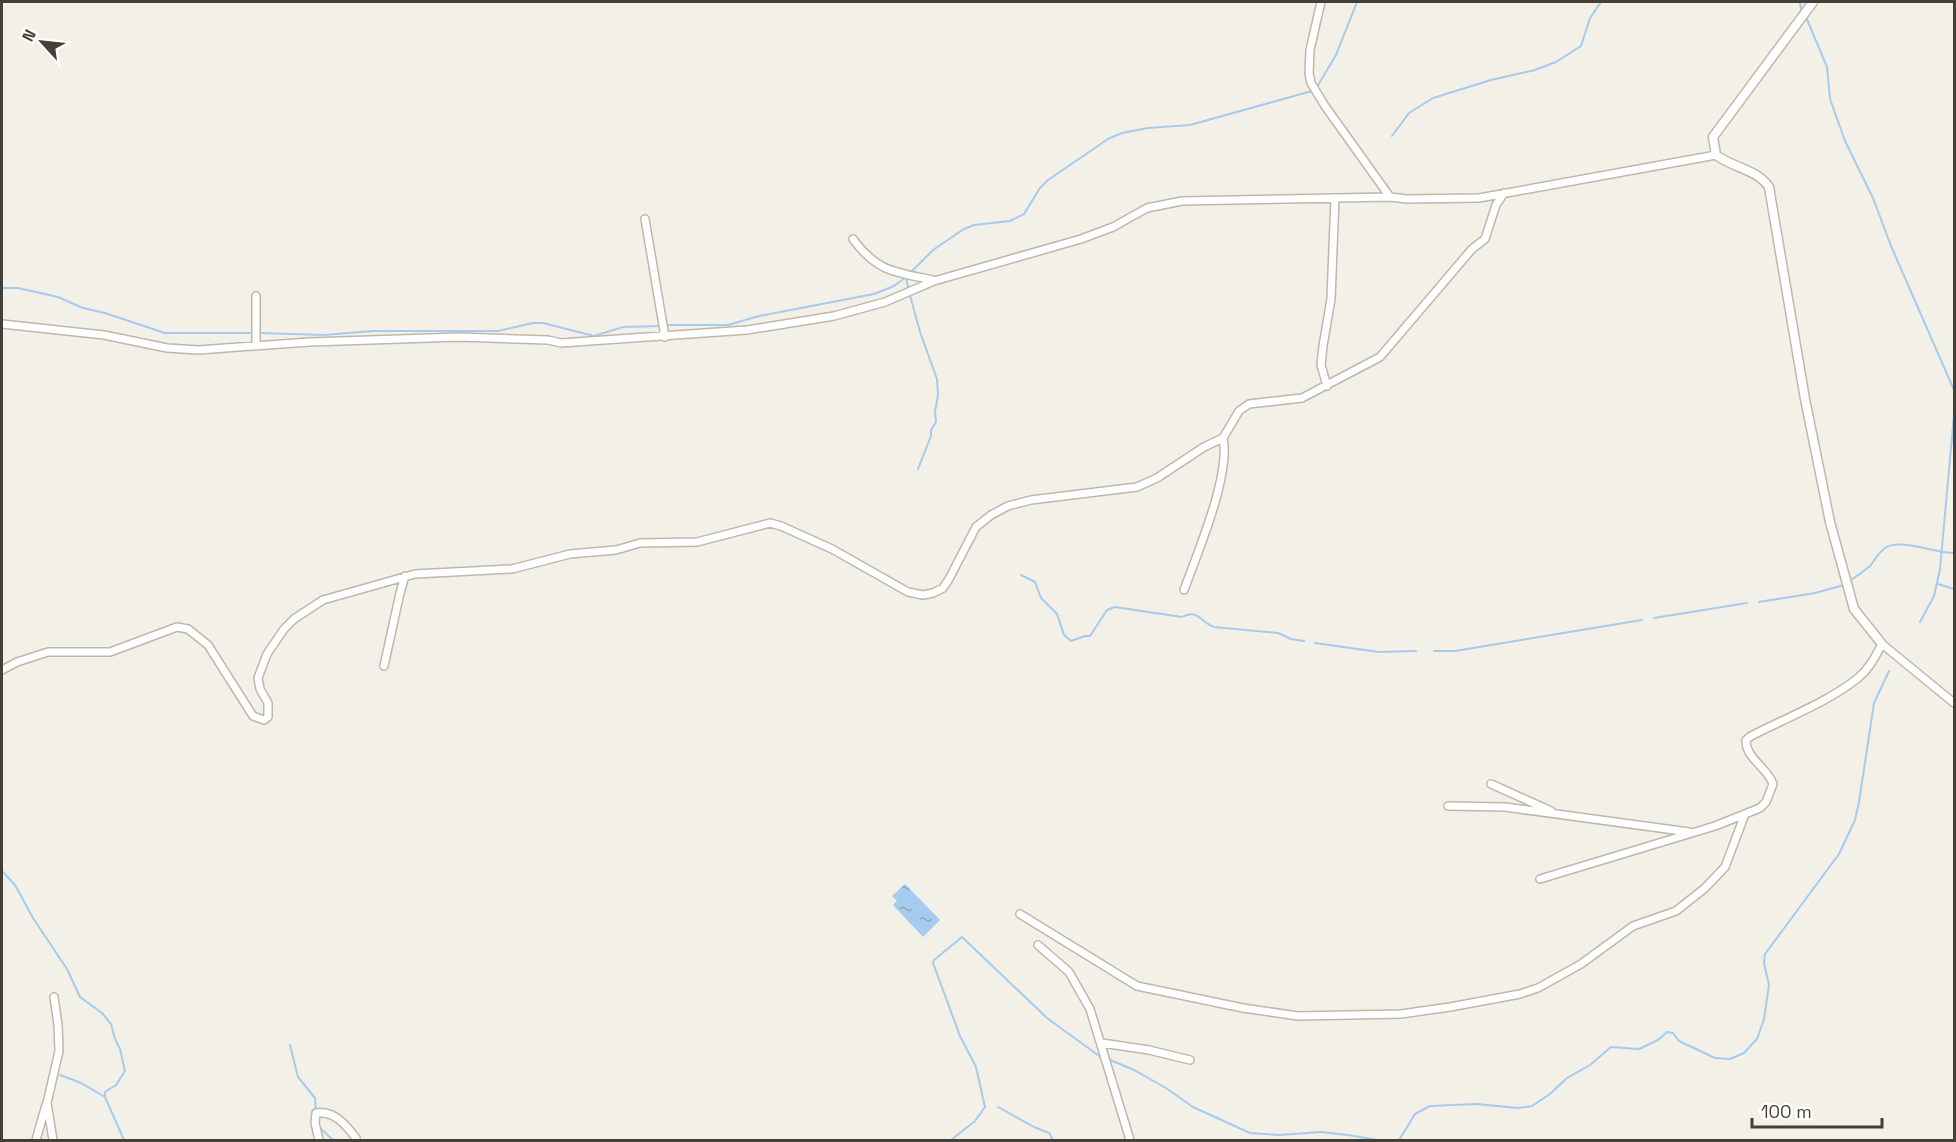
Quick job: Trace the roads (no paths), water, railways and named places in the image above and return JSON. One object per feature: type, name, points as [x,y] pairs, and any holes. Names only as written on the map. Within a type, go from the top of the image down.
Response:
[{"type":"street","points":[[1321,2],[1310,50],[1311,83],[1390,196]]},
{"type":"street","points":[[1813,2],[1713,137],[1716,155],[1726,163],[1763,178],[1769,187],[1805,399],[1830,522],[1854,609],[1882,644],[1954,703]]},
{"type":"street","points":[[2,324],[112,336],[167,348],[198,350],[256,345],[459,337],[548,340],[561,343],[747,330],[834,316],[885,302],[934,280],[1081,239],[1113,227],[1147,208],[1182,201],[1390,196],[1407,199],[1479,198],[1716,155]]},
{"type":"street","points":[[2,670],[17,662],[48,652],[110,652],[177,627],[188,629],[208,645],[254,716],[264,720],[268,717],[268,703],[260,689],[258,678],[267,654],[284,629],[294,619],[323,600],[415,574],[512,569],[570,554],[616,550],[640,543],[697,542],[770,523],[831,549],[908,592],[923,595],[933,593],[943,588],[949,579],[976,527],[991,515],[1008,506],[1031,500],[1137,487],[1157,478],[1204,447],[1223,438],[1239,411],[1249,404],[1302,398],[1380,357],[1465,257],[1485,239],[1496,205],[1504,193]]},
{"type":"street","points":[[1327,386],[1322,365],[1331,298],[1335,198]]},
{"type":"street","points":[[645,219],[665,337]]},
{"type":"street","points":[[853,239],[866,256],[885,269],[934,280]]},
{"type":"street","points":[[256,296],[256,345]]},
{"type":"street","points":[[1184,590],[1208,525],[1219,486],[1225,449],[1223,438]]},
{"type":"street","points":[[384,666],[405,576]]},
{"type":"street","points":[[1540,879],[1692,833],[1760,808],[1766,802],[1773,784],[1771,777],[1749,752],[1746,740],[1840,691],[1859,678],[1870,665],[1882,644]]},
{"type":"street","points":[[1491,784],[1559,814]]},
{"type":"street","points":[[1448,806],[1505,807],[1692,833]]},
{"type":"street","points":[[1020,914],[1137,986],[1243,1008],[1298,1016],[1401,1014],[1520,994],[1569,972],[1633,926],[1676,911],[1705,888],[1725,867],[1745,814]]},
{"type":"street","points":[[1038,945],[1069,972],[1090,1009],[1130,1140]]},
{"type":"street","points":[[36,1140],[59,1051],[54,997]]},
{"type":"street","points":[[1102,1043],[1149,1050],[1190,1060]]},
{"type":"street","points":[[46,1103],[53,1140]]},
{"type":"street","points":[[319,1140],[316,1133],[316,1113],[323,1112],[342,1121],[356,1138]]},
{"type":"water","points":[[905,884],[940,920],[923,937],[893,905],[897,901],[892,896]]},
{"type":"waterway","points":[[1317,87],[1336,55],[1357,2]]},
{"type":"waterway","points":[[1392,136],[1409,113],[1433,98],[1491,80],[1535,70],[1556,62],[1581,46],[1590,18],[1601,2]]},
{"type":"waterway","points":[[1800,2],[1801,9]]},
{"type":"waterway","points":[[1806,17],[1827,67],[1830,99],[1845,141],[1873,198],[1891,246],[1954,390]]},
{"type":"waterway","points":[[912,271],[933,250],[964,229],[974,225],[1010,221],[1024,214],[1040,188],[1048,180],[1108,139],[1122,133],[1148,128],[1190,125],[1312,91]]},
{"type":"waterway","points":[[666,325],[728,325],[759,316],[874,294],[894,286],[906,277]]},
{"type":"waterway","points":[[906,278],[908,287]]},
{"type":"waterway","points":[[2,288],[18,288],[58,297],[83,308],[165,333],[254,333]]},
{"type":"waterway","points":[[910,295],[920,332],[937,379],[938,395],[936,422],[931,430],[931,436],[918,469]]},
{"type":"waterway","points":[[260,333],[324,335],[373,331],[498,331],[543,323],[594,336],[623,327],[660,326]]},
{"type":"waterway","points":[[1920,622],[1934,596],[1940,569],[1954,415]]},
{"type":"waterway","points":[[1851,580],[1870,566],[1885,548],[1892,545],[1909,545],[1954,553]]},
{"type":"waterway","points":[[1021,575],[1035,582],[1041,598],[1057,614],[1064,635],[1071,641],[1090,636],[1107,610],[1115,607],[1182,617],[1192,614],[1214,627],[1278,633],[1291,639],[1304,641]]},
{"type":"waterway","points":[[1938,584],[1954,589]]},
{"type":"waterway","points":[[1759,602],[1815,593],[1844,585]]},
{"type":"waterway","points":[[1654,618],[1747,603]]},
{"type":"waterway","points":[[1434,651],[1455,651],[1642,620]]},
{"type":"waterway","points":[[1315,643],[1379,652],[1416,651]]},
{"type":"waterway","points":[[1399,1140],[1415,1114],[1430,1106],[1476,1104],[1518,1108],[1532,1106],[1550,1094],[1567,1078],[1590,1065],[1611,1047],[1639,1049],[1658,1040],[1667,1032],[1673,1033],[1679,1041],[1715,1058],[1730,1059],[1744,1053],[1757,1039],[1764,1019],[1769,985],[1764,963],[1765,954],[1839,854],[1855,820],[1874,703],[1889,671]]},
{"type":"waterway","points":[[2,871],[15,885],[33,918],[67,969],[80,997],[102,1013],[111,1024],[125,1071],[116,1085],[105,1092],[105,1097]]},
{"type":"waterway","points":[[951,1140],[975,1121],[985,1107],[976,1067],[960,1036],[933,963],[962,937],[1047,1018],[1102,1058]]},
{"type":"waterway","points":[[290,1045],[298,1077],[315,1098],[316,1112]]},
{"type":"waterway","points":[[1110,1060],[1166,1088],[1193,1107],[1250,1133],[1279,1135],[1321,1132],[1378,1140]]},
{"type":"waterway","points":[[60,1075],[81,1083],[105,1097],[124,1140]]},
{"type":"waterway","points":[[998,1107],[1049,1133],[1053,1140]]},
{"type":"waterway","points":[[319,1127],[333,1140]]}]
